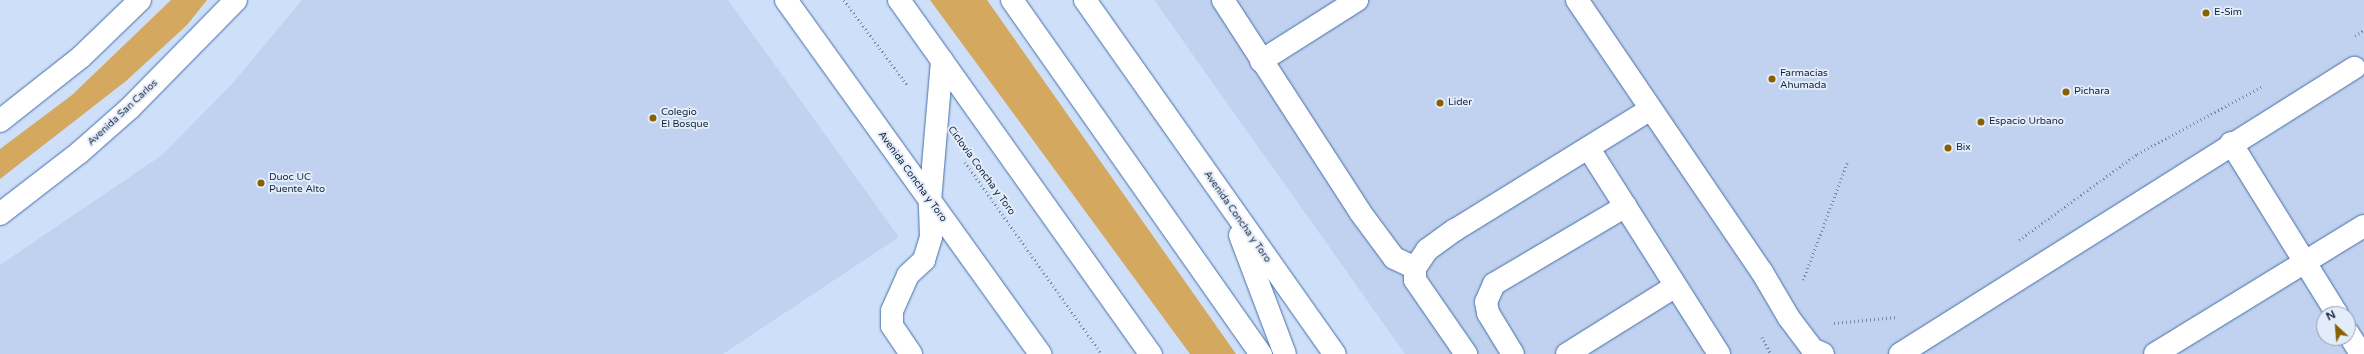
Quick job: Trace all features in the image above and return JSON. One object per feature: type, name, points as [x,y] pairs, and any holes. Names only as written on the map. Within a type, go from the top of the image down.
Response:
[{"type":"main road","points":[[0,121],[81,57],[140,0]]},
{"type":"main road","name":"Avenida San Carlos","points":[[0,214],[80,153],[130,108],[236,0]]},
{"type":"main road","name":"Avenida Concha y Toro","points":[[786,0],[1040,354]]},
{"type":"main road","points":[[899,0],[1152,354]]},
{"type":"main road","points":[[1012,0],[1261,354]]},
{"type":"main road","name":"Avenida Concha y Toro","points":[[1085,0],[1335,354]]},
{"type":"main road","points":[[1223,0],[1261,62],[1360,212],[1394,258],[1415,268]]},
{"type":"main road","points":[[1577,0],[1649,110],[1762,272],[1789,318],[1812,349],[1823,354]]},
{"type":"main road","points":[[1261,62],[1354,1]]},
{"type":"main road","points":[[910,354],[892,326],[892,311],[908,275],[924,260],[931,238],[930,202],[942,61]]},
{"type":"main road","points":[[1900,354],[2231,143],[2354,68]]},
{"type":"main road","points":[[1466,354],[1418,286],[1415,268],[1427,250],[1455,230],[1589,149],[1649,110]]},
{"type":"main road","points":[[2231,143],[2332,306]]},
{"type":"main road","points":[[1589,149],[1719,354]]},
{"type":"main road","points":[[1513,354],[1488,312],[1486,302],[1494,284],[1626,206]]},
{"type":"main road","points":[[1230,207],[1285,354]]},
{"type":"main road","points":[[2155,354],[2364,226]]},
{"type":"main road","points":[[1567,354],[1676,286]]},
{"type":"path","name":"Ciclovía Concha y Toro","points":[[844,0],[937,125],[1102,354]]},
{"type":"path","points":[[2353,37],[2364,30]]},
{"type":"path","points":[[2014,244],[2063,205],[2137,154],[2268,84]]},
{"type":"path","points":[[1771,354],[1760,334],[1789,318],[1847,163]]},
{"type":"path","points":[[1831,324],[1902,316]]},
{"type":"shaded area","points":[[171,0],[207,0],[187,25],[126,81],[0,179],[0,149],[72,95]]},
{"type":"shaded area","points":[[302,0],[728,0],[899,237],[723,354],[0,354],[0,265],[162,155],[232,84]]},
{"type":"shaded area","points":[[930,0],[987,0],[1236,354],[1190,354]]},
{"type":"shaded area","points":[[1154,0],[2364,0],[2364,354],[1405,354]]},
{"type":"place","name":"E-Sim","points":[[2206,13]]},
{"type":"place","name":"Farmacias Ahumada","points":[[1772,79]]},
{"type":"place","name":"Pichara","points":[[2066,92]]},
{"type":"place","name":"Lider","points":[[1440,103]]},
{"type":"place","name":"Colegio El Bosque","points":[[653,118]]},
{"type":"place","name":"Espacio Urbano","points":[[1981,122]]},
{"type":"place","name":"Bix","points":[[1948,148]]},
{"type":"place","name":"Duoc UC Puente Alto","points":[[261,183]]}]
